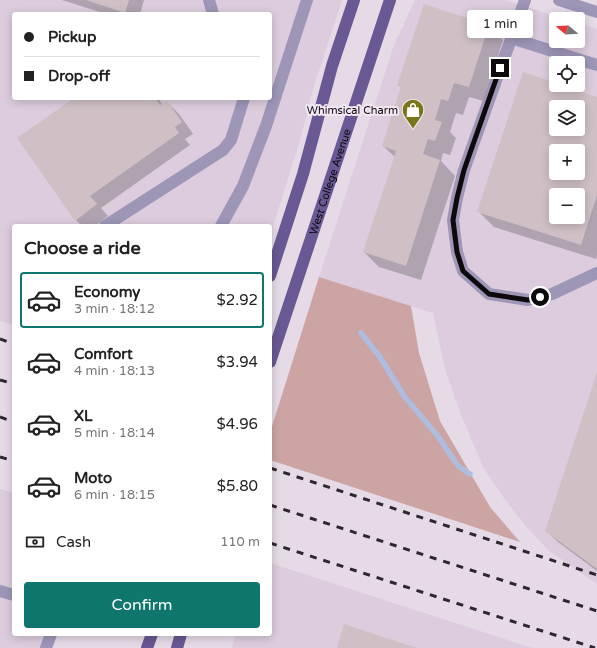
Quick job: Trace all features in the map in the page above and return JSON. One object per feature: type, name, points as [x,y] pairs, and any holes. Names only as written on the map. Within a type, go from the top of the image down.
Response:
[{"type":"main road","points":[[272,270],[303,174],[332,66],[354,0]]},
{"type":"main road","name":"West College Avenue","points":[[272,356],[390,0]]},
{"type":"main road","points":[[147,648],[151,636]]},
{"type":"main road","points":[[177,648],[180,636]]},
{"type":"street","points":[[209,0],[211,12]]},
{"type":"street","points":[[222,224],[243,186],[266,126],[307,0]]},
{"type":"street","points":[[525,0],[464,170],[453,220],[457,252],[463,271],[489,294],[528,300],[552,294],[597,273]]},
{"type":"street","points":[[559,0],[597,12]]},
{"type":"street","points":[[511,38],[597,65]]},
{"type":"street","points":[[108,224],[223,150],[231,140],[243,100]]},
{"type":"street","points":[[0,591],[12,594]]},
{"type":"street","points":[[46,648],[50,636]]},
{"type":"shaded area","points":[[0,0],[342,0],[313,89],[301,137],[272,230],[272,224],[12,224],[12,324],[0,321]]},
{"type":"shaded area","points":[[415,0],[505,0],[549,14],[549,48],[585,48],[585,25],[597,29],[597,584],[548,550],[506,501],[484,469],[461,415],[445,369],[433,313],[319,277],[394,45]]},
{"type":"shaded area","points":[[319,277],[411,306],[419,353],[440,421],[490,507],[520,542],[272,461],[272,427]]},
{"type":"shaded area","points":[[0,489],[12,492],[12,636],[45,636],[42,648],[0,648]]},
{"type":"shaded area","points":[[272,564],[532,648],[232,648],[235,636],[272,636]]},
{"type":"building","points":[[86,0],[129,0],[125,12]]},
{"type":"building","name":"Whimsical Charm","points":[[424,4],[489,25],[469,87],[454,83],[448,101],[441,99],[435,120],[442,122],[435,141],[428,139],[423,154],[440,160],[406,266],[363,252],[396,151],[382,146],[401,86],[397,85]]},
{"type":"building","points":[[523,72],[549,81],[549,92],[582,92],[597,97],[597,195],[581,245],[477,212]]},
{"type":"building","points":[[71,100],[156,100],[160,105],[167,101],[182,122],[175,127],[179,133],[90,196],[97,204],[75,221],[17,138]]},
{"type":"building","points":[[597,372],[597,569],[545,531]]},
{"type":"building","points":[[344,624],[417,648],[337,648]]},
{"type":"waterway","points":[[361,333],[380,357],[404,396],[437,435],[458,466],[470,474]]},
{"type":"railway","points":[[0,339],[12,343]]},
{"type":"railway","points":[[0,380],[12,383]]},
{"type":"railway","points":[[0,417],[12,421]]},
{"type":"railway","points":[[0,457],[12,460]]},
{"type":"railway","points":[[272,469],[597,575]]},
{"type":"railway","points":[[272,506],[597,611]]},
{"type":"railway","points":[[272,544],[595,648]]},
{"type":"place","name":"Whimsical Charm","points":[[413,130]]},
{"type":"route","points":[[500,68],[464,170],[457,198],[453,220],[457,252],[463,271],[489,294],[528,300],[540,297]]}]
